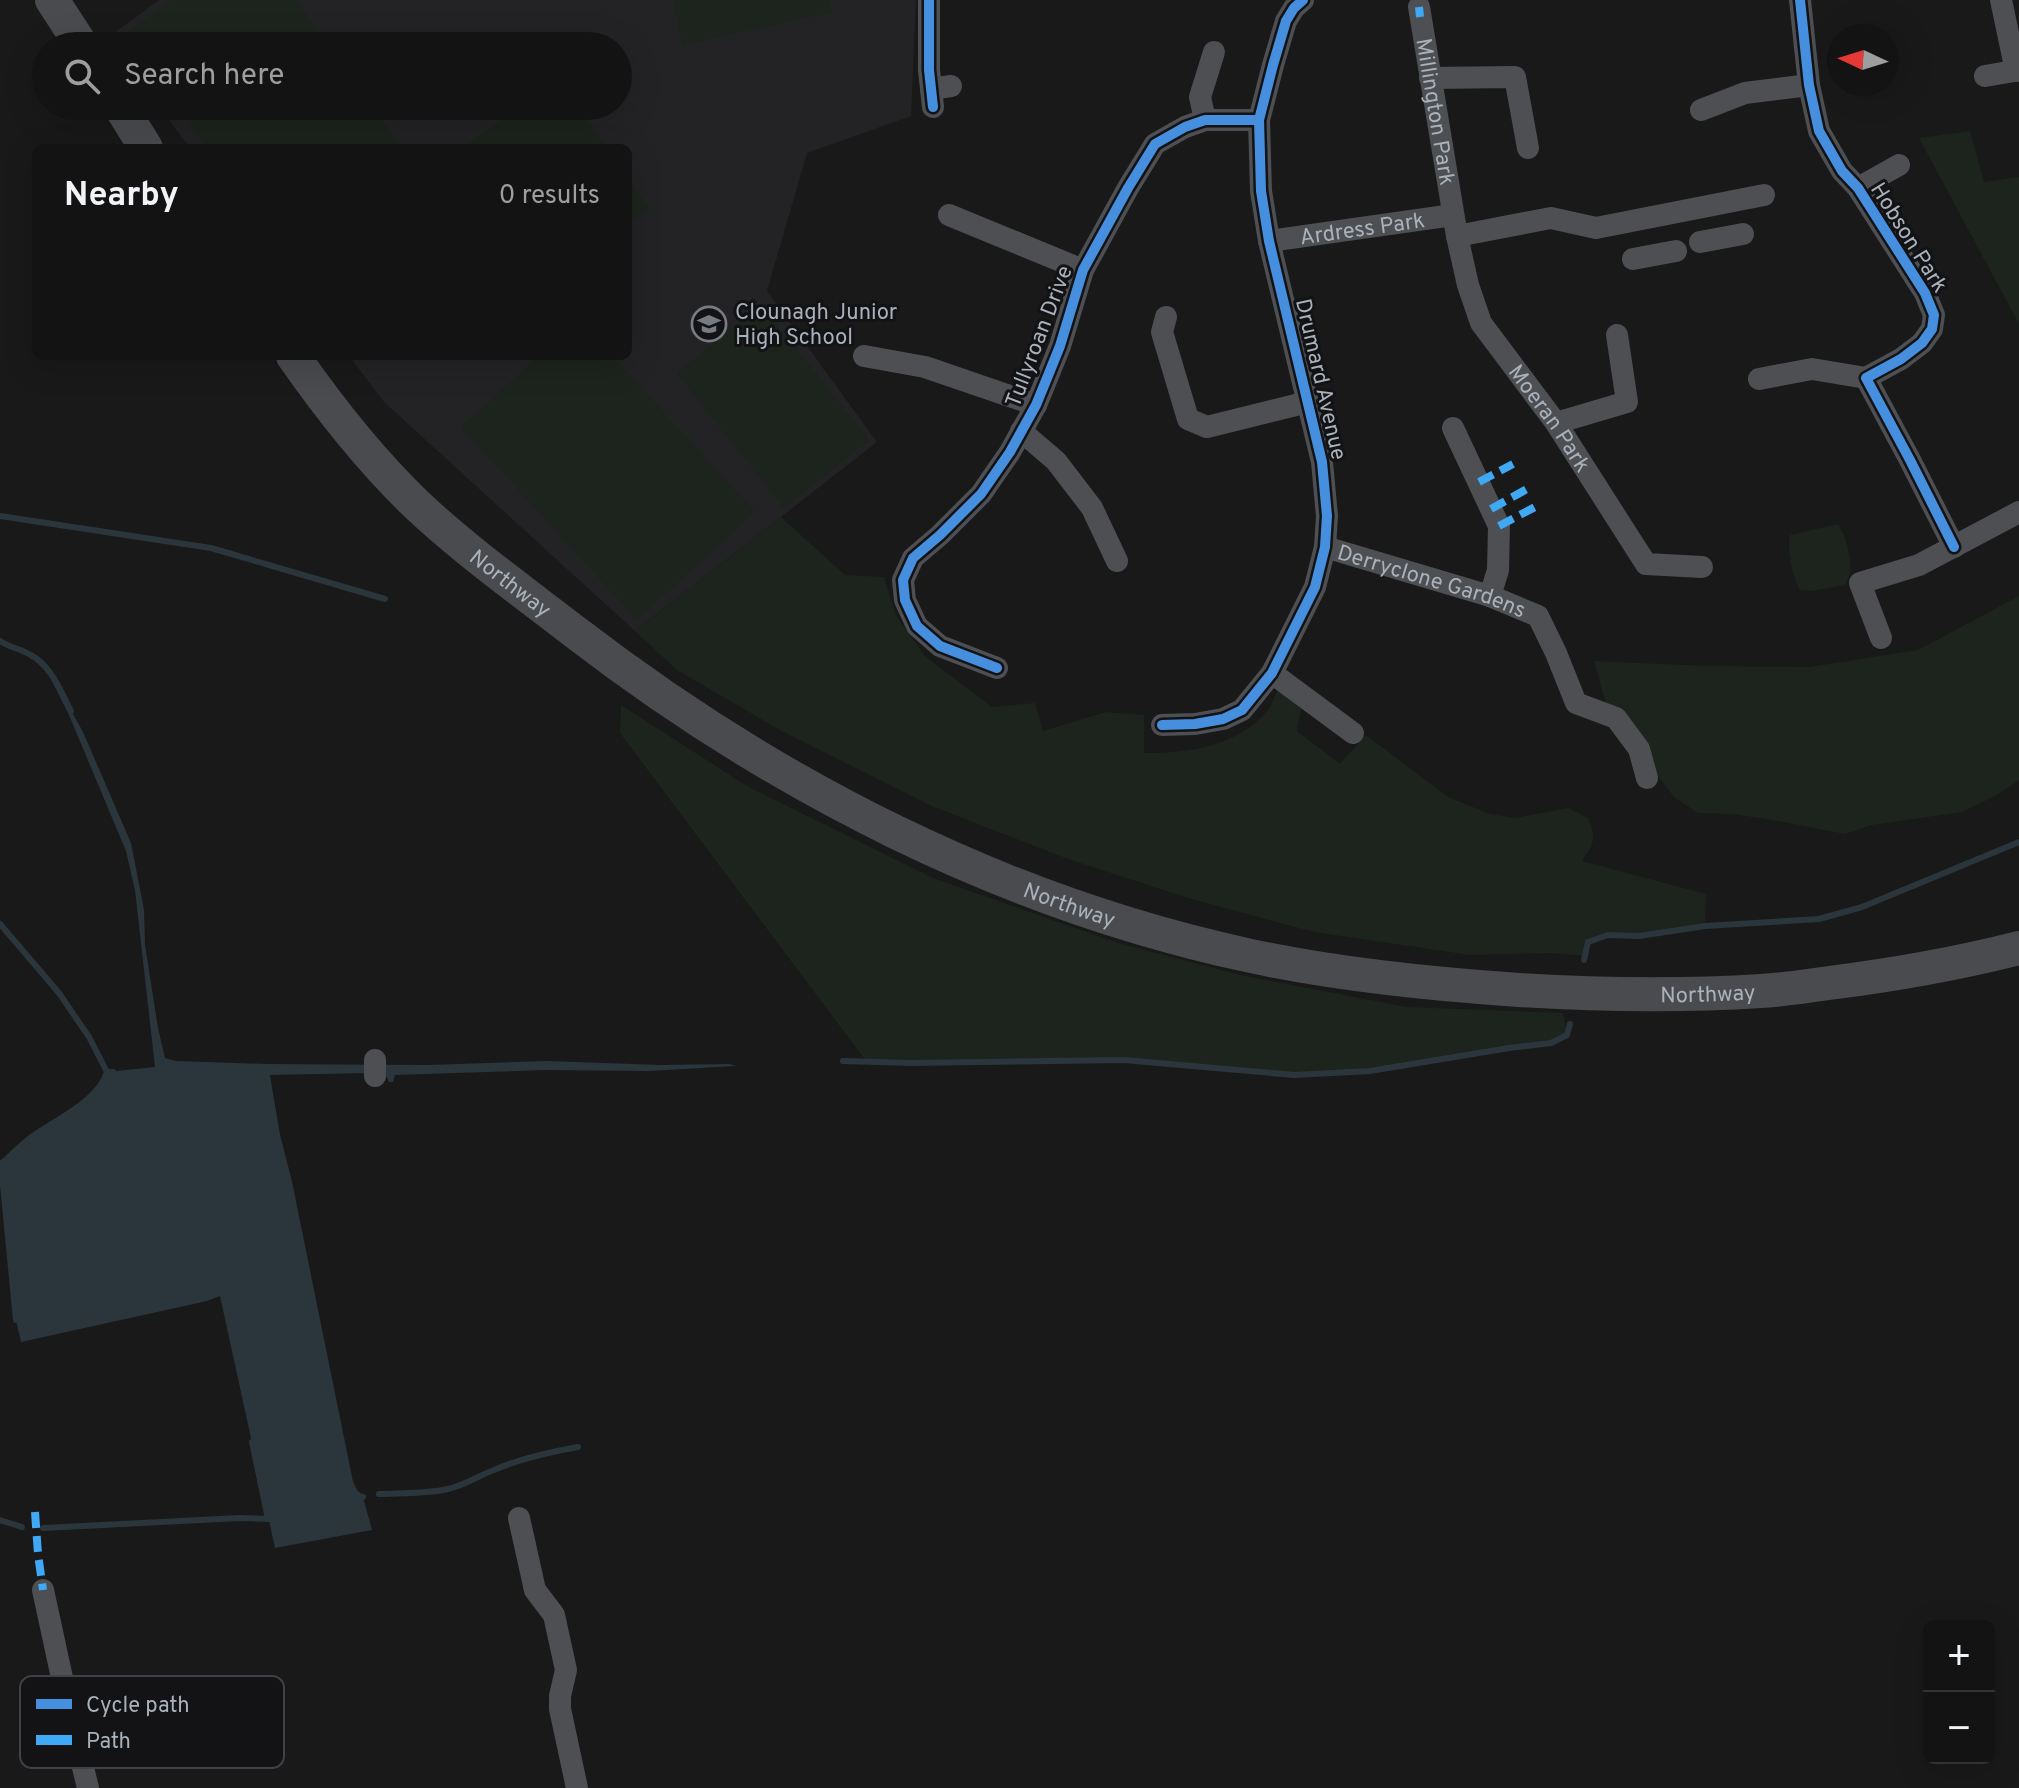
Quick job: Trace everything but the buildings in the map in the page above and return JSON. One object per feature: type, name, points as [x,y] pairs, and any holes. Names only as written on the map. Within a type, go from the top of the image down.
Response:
[{"type":"highway","points":[[52,0],[73,32]]},
{"type":"highway","points":[[129,120],[144,144]]},
{"type":"highway","name":"Northway","points":[[296,360],[329,408],[414,502],[462,545],[629,674],[744,748],[864,817],[925,847],[1054,900],[1186,941],[1317,969],[1448,985],[1572,993],[1671,995],[1767,991],[1898,973],[1973,960],[2019,948]]},
{"type":"street","points":[[929,0],[929,70],[938,94]]},
{"type":"street","name":"Hobson Park","points":[[1800,0],[1809,85],[1819,131],[1842,171],[1858,188],[1925,293],[1934,315],[1932,329],[1922,343],[1901,359],[1866,378]]},
{"type":"street","points":[[1985,76],[2018,70],[2001,0]]},
{"type":"street","name":"Drumard Avenue","points":[[1162,725],[1223,719],[1242,710],[1272,673],[1315,587],[1325,547],[1327,516],[1322,462],[1269,241],[1261,191],[1259,120],[1286,21],[1297,3]]},
{"type":"street","name":"Millington Park","points":[[1420,12],[1455,226]]},
{"type":"street","points":[[1205,120],[1200,97],[1214,52]]},
{"type":"street","points":[[1430,78],[1515,77],[1528,148]]},
{"type":"street","points":[[1701,110],[1745,93],[1809,85]]},
{"type":"street","name":"Tullyroan Drive","points":[[997,668],[940,646],[917,626],[905,600],[903,580],[913,558],[981,494],[1010,452],[1036,405],[1060,346],[1083,270],[1155,144],[1205,120],[1259,120]]},
{"type":"street","points":[[1858,188],[1899,165]]},
{"type":"street","points":[[1455,226],[1551,218],[1596,228],[1764,195]]},
{"type":"street","points":[[1700,242],[1734,235],[1719,204]]},
{"type":"street","name":"Tullyroan Drive","points":[[949,215],[1083,270]]},
{"type":"street","points":[[1633,259],[1666,253],[1649,218]]},
{"type":"street","name":"Ardress Park","points":[[1269,241],[1455,226]]},
{"type":"street","name":"Moeran Park","points":[[1455,226],[1468,285],[1481,323],[1556,423],[1646,564],[1702,567]]},
{"type":"street","points":[[1166,317],[1162,332],[1188,419],[1207,427],[1308,402]]},
{"type":"street","points":[[1556,423],[1627,402],[1617,335]]},
{"type":"street","name":"Tullyroan Drive","points":[[864,356],[925,367],[1036,405]]},
{"type":"street","points":[[1759,379],[1812,369],[1866,378],[1954,547]]},
{"type":"street","points":[[1453,428],[1499,526],[1498,570],[1490,596]]},
{"type":"street","points":[[1021,431],[1056,461],[1087,501],[1117,561]]},
{"type":"street","points":[[1881,638],[1860,583],[1919,565],[2019,512]]},
{"type":"street","name":"Derryclone Gardens","points":[[1325,547],[1490,596],[1538,616],[1576,703],[1616,718],[1639,749],[1647,778]]},
{"type":"street","points":[[1272,673],[1353,733]]},
{"type":"street","points":[[519,1518],[535,1590],[554,1615],[566,1670],[560,1709],[577,1788]]},
{"type":"street","points":[[43,1590],[63,1676]]},
{"type":"street","points":[[83,1768],[88,1788]]},
{"type":"shaded area","name":"Clounagh Junior High School","points":[[159,0],[916,0],[911,116],[807,153],[767,291],[877,442],[635,631],[384,402],[352,360],[632,360],[632,144],[187,144],[169,120],[632,120],[632,32],[115,32]]},
{"type":"shaded area","points":[[172,0],[296,0],[319,32],[128,32]]},
{"type":"shaded area","points":[[673,0],[829,0],[832,12],[683,45]]},
{"type":"shaded area","points":[[187,120],[382,120],[400,144],[204,144]]},
{"type":"shaded area","points":[[502,120],[588,120],[604,144],[468,144]]},
{"type":"shaded area","points":[[1970,131],[1984,182],[2019,177],[2019,324],[1919,138]]},
{"type":"shaded area","points":[[632,184],[650,209],[632,221]]},
{"type":"shaded area","points":[[761,305],[869,440],[784,508],[677,373]]},
{"type":"shaded area","points":[[535,360],[616,360],[755,512],[637,620],[461,427]]},
{"type":"shaded area","points":[[781,517],[845,575],[884,577],[896,616],[926,657],[992,707],[1035,703],[1043,731],[1106,712],[1144,715],[1144,753],[1195,749],[1226,740],[1255,723],[1269,709],[1278,688],[1302,704],[1297,731],[1340,764],[1366,735],[1448,797],[1490,814],[1515,818],[1568,808],[1588,818],[1593,841],[1582,861],[1706,894],[1705,926],[1639,936],[1608,935],[1588,942],[1585,956],[1553,953],[1470,955],[1314,932],[1188,898],[1068,859],[934,807],[778,729],[677,670],[635,631]]},
{"type":"shaded area","points":[[1838,524],[1850,560],[1846,584],[1812,591],[1800,590],[1791,563],[1790,535]]},
{"type":"shaded area","points":[[2019,596],[2019,780],[1962,812],[1872,825],[1845,834],[1732,814],[1698,813],[1674,797],[1608,711],[1594,661],[1809,667],[1918,650]]},
{"type":"shaded area","points":[[50,673],[83,732],[131,843],[165,1058],[267,1064],[428,1065],[547,1061],[735,1066],[649,1071],[545,1070],[395,1075],[393,1082],[389,1082],[386,1075],[370,1073],[267,1075],[350,1482],[356,1494],[363,1497],[372,1530],[275,1548],[220,1296],[21,1342],[16,1320],[1,1164],[30,1138],[85,1101],[107,1072],[155,1067],[135,890],[126,851]]},
{"type":"shaded area","points":[[621,705],[747,786],[933,878],[1118,943],[1240,975],[1407,1007],[1563,1013],[1567,1035],[1551,1043],[1370,1071],[1294,1075],[1124,1060],[869,1065],[620,733]]},
{"type":"waterway","points":[[0,516],[211,548],[385,599]]},
{"type":"waterway","points":[[0,641],[37,659],[54,679],[71,711]]},
{"type":"waterway","points":[[1584,960],[1588,942],[1608,935],[1639,936],[1705,926],[1819,919],[1862,907],[2019,842]]},
{"type":"waterway","points":[[0,924],[59,993],[89,1037],[107,1072],[113,1072]]},
{"type":"waterway","points":[[843,1061],[1124,1060],[1294,1075],[1370,1071],[1551,1043],[1567,1035],[1570,1024]]},
{"type":"waterway","points":[[16,1320],[1,1164],[30,1138],[85,1101],[95,1092],[107,1072]]},
{"type":"waterway","points":[[267,1076],[350,1482],[356,1494],[363,1497]]},
{"type":"waterway","points":[[43,1528],[268,1519],[252,1442]]},
{"type":"waterway","points":[[379,1494],[448,1489],[515,1462],[578,1447]]},
{"type":"waterway","points":[[0,1520],[22,1527]]},
{"type":"marked path","points":[[1419,7],[1420,17]]},
{"type":"marked path","points":[[1479,482],[1513,464]]},
{"type":"marked path","points":[[1491,509],[1527,489]]},
{"type":"marked path","points":[[1499,526],[1537,506]]},
{"type":"marked path","points":[[35,1512],[43,1590]]},
{"type":"cycle path","points":[[929,0],[929,70],[933,107]]},
{"type":"cycle path","points":[[1162,725],[1223,719],[1242,710],[1272,673],[1315,587],[1325,547],[1327,516],[1322,462],[1269,241],[1261,191],[1259,120],[1286,21],[1303,0]]},
{"type":"cycle path","points":[[1800,0],[1809,85],[1819,131],[1842,171],[1858,188],[1925,293],[1934,315],[1932,329],[1922,343],[1901,359],[1866,378],[1954,547]]},
{"type":"cycle path","points":[[997,668],[940,646],[917,626],[905,600],[903,580],[913,558],[981,494],[1010,452],[1036,405],[1060,346],[1083,270],[1155,144],[1205,120],[1259,120]]},
{"type":"place","name":"Clounagh Junior High School","points":[[709,324]]}]
